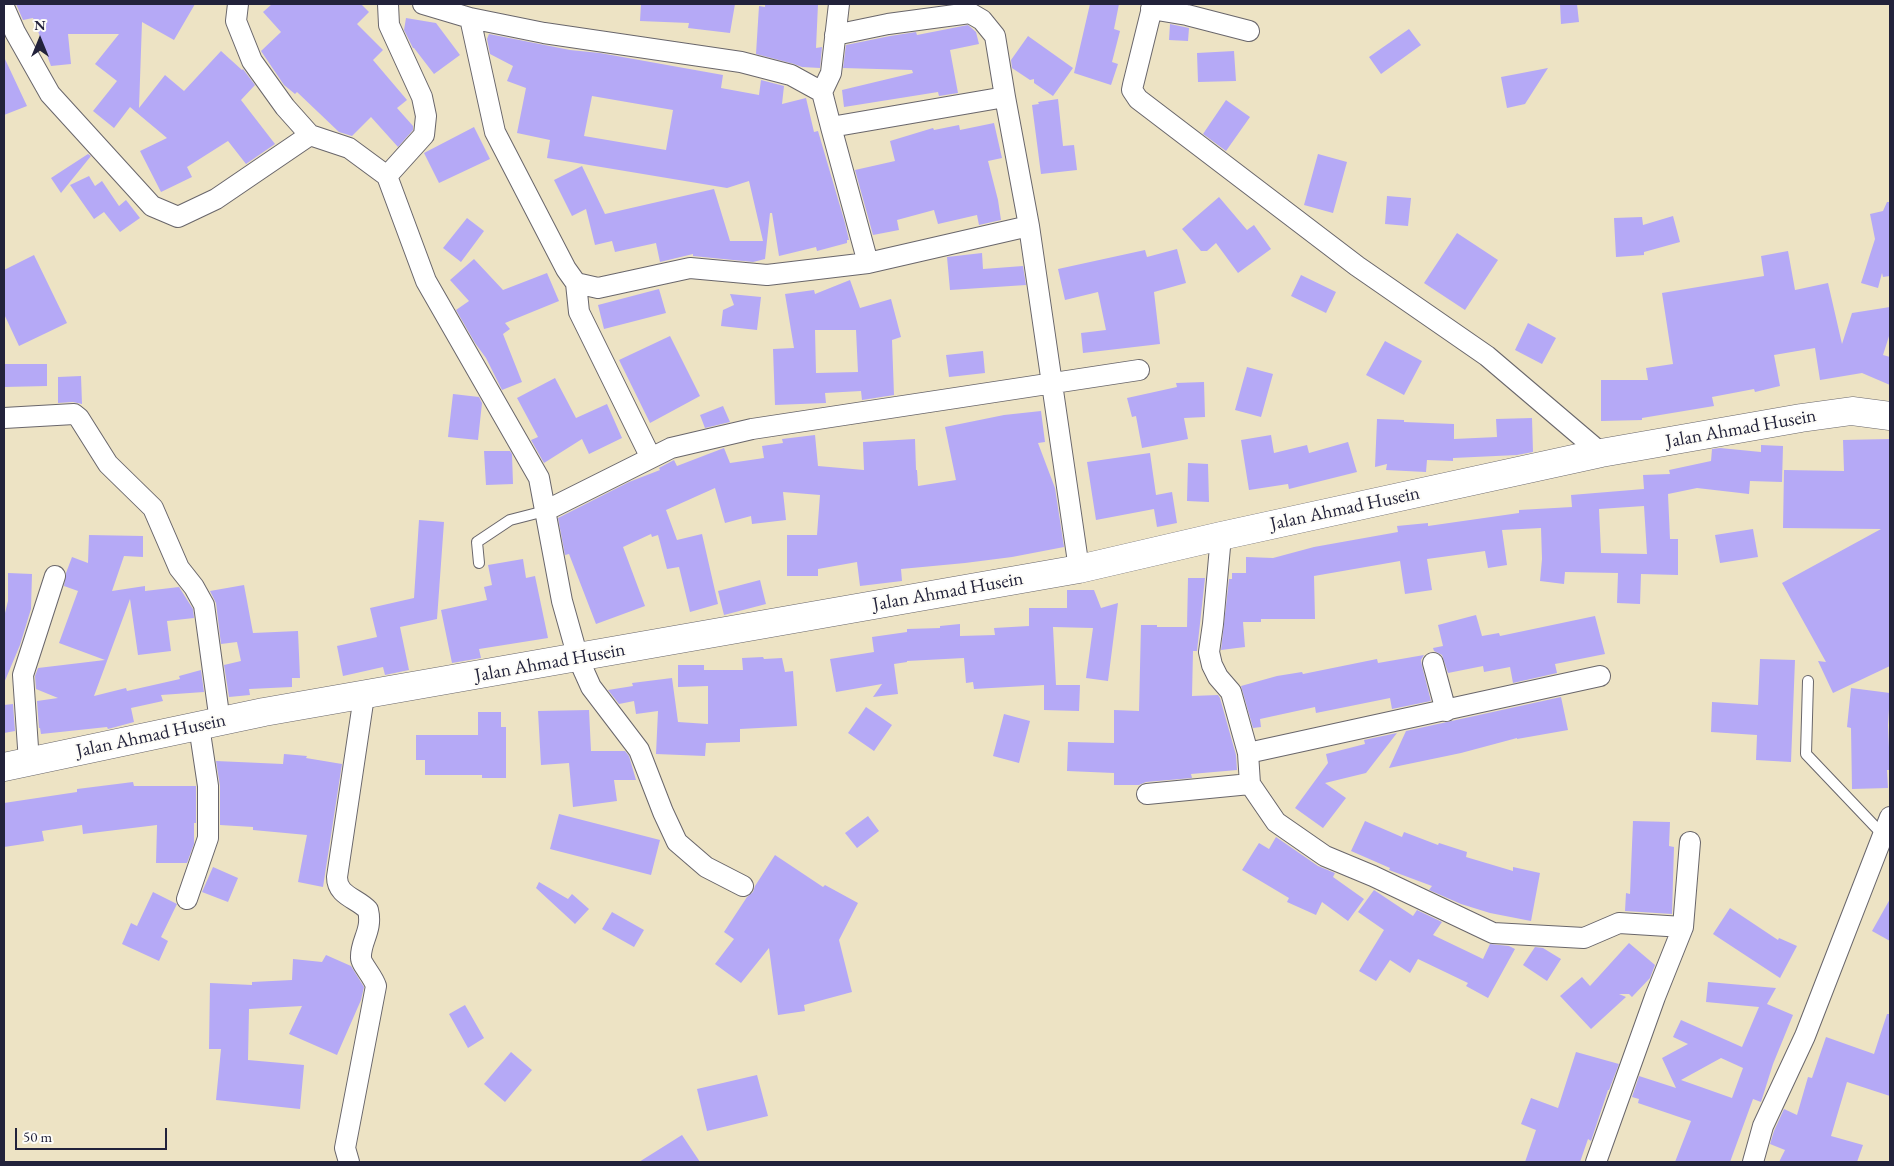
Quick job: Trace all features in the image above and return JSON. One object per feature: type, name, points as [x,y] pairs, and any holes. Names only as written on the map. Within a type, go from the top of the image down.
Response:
[{"type":"main road","name":"Jalan Ahmad Husein","points":[[16,765],[264,712],[1078,570],[1221,536],[1601,453],[1852,411],[1890,416]]},
{"type":"street","points":[[238,4],[236,21],[252,61],[285,107],[310,135],[349,148],[387,176],[426,281],[539,478],[562,600],[578,658],[592,687],[639,750],[677,842],[706,867],[743,886]]},
{"type":"street","points":[[387,176],[424,135],[426,116],[422,97],[389,25],[388,4]]},
{"type":"street","points":[[423,4],[470,18],[544,33],[741,62],[791,75],[822,92]]},
{"type":"street","points":[[839,4],[831,73],[822,92],[868,263]]},
{"type":"street","points":[[1250,31],[1152,6],[1132,90],[1138,100],[1357,266],[1487,356],[1601,453]]},
{"type":"street","points":[[4,7],[15,32],[50,94],[152,206],[178,217],[216,199],[310,135]]},
{"type":"street","points":[[836,35],[888,24],[984,12],[995,36],[1053,384],[1078,570]]},
{"type":"street","points":[[470,18],[495,132],[566,269],[576,284],[579,312],[651,458]]},
{"type":"street","points":[[831,128],[1005,97]]},
{"type":"street","points":[[576,284],[598,288],[690,268],[766,275],[868,263],[1028,226]]},
{"type":"street","points":[[545,511],[671,448],[752,429],[1139,370]]},
{"type":"street","points":[[4,418],[74,414],[79,418],[108,464],[153,508],[178,568],[194,587],[204,605],[209,724],[208,838],[187,899]]},
{"type":"street","points":[[1221,536],[1214,624],[1209,652],[1212,665],[1218,677],[1232,692],[1248,753],[1250,784],[1276,822],[1325,856],[1493,933],[1584,938],[1619,923],[1683,927]]},
{"type":"street","points":[[16,765],[23,675],[55,576]]},
{"type":"street","points":[[1433,663],[1446,711]]},
{"type":"street","points":[[1248,753],[1600,676]]},
{"type":"street","points":[[349,1162],[345,1148],[376,986],[373,976],[363,964],[361,957],[370,922],[368,910],[342,892],[338,885],[337,877],[364,696]]},
{"type":"street","points":[[1147,794],[1250,784]]},
{"type":"street","points":[[1753,1162],[1763,1126],[1805,1036],[1890,817]]},
{"type":"street","points":[[1596,1162],[1655,997],[1683,927],[1690,842]]},
{"type":"lane","points":[[479,563],[477,542],[510,520],[545,511]]},
{"type":"lane","points":[[1808,680],[1806,754],[1884,836]]},
{"type":"building","points":[[16,4],[195,4],[174,40],[142,22],[139,108],[165,75],[184,91],[221,51],[243,69],[255,85],[241,100],[275,144],[246,164],[228,141],[187,167],[192,177],[161,192],[140,151],[167,138],[130,107],[114,128],[93,111],[117,81],[95,64],[119,34],[68,34],[71,64],[51,66],[33,18],[23,20]]},
{"type":"building","points":[[272,4],[361,4],[369,12],[357,24],[383,50],[373,60],[407,100],[397,108],[413,126],[413,130],[398,147],[371,117],[352,136],[339,132],[297,92],[295,94],[284,85],[261,51],[281,32],[263,12]]},
{"type":"building","points":[[641,4],[735,4],[730,33],[688,28],[689,23],[640,21]]},
{"type":"building","points":[[765,4],[818,4],[816,48],[822,47],[820,68],[802,67],[756,54],[759,6],[765,7]]},
{"type":"building","points":[[1090,4],[1119,4],[1114,29],[1120,31],[1112,62],[1118,64],[1111,85],[1074,73]]},
{"type":"building","points":[[1560,4],[1577,4],[1579,22],[1561,24]]},
{"type":"building","points":[[406,18],[436,23],[460,55],[434,74],[413,48],[404,30]]},
{"type":"building","points":[[1170,24],[1189,28],[1188,41],[1169,40]]},
{"type":"building","points":[[968,25],[976,32],[979,44],[950,50],[958,93],[939,96],[938,92],[844,107],[842,90],[913,73],[912,70],[843,68],[846,45],[890,36],[916,32],[917,35]]},
{"type":"building","points":[[1409,29],[1421,45],[1381,74],[1369,57]]},
{"type":"building","points":[[489,34],[570,50],[600,53],[723,75],[721,88],[759,95],[761,80],[784,86],[782,104],[806,98],[814,132],[818,131],[849,240],[847,240],[847,243],[817,251],[816,247],[779,256],[772,213],[770,213],[765,259],[753,262],[693,256],[693,254],[660,262],[656,243],[615,252],[612,241],[595,245],[586,209],[572,216],[554,180],[582,166],[605,214],[714,189],[730,241],[763,241],[749,181],[727,188],[547,158],[550,140],[517,133],[526,88],[507,81],[513,66],[490,54],[487,39]],"holes":[[[592,96],[673,110],[666,150],[584,136]]]},
{"type":"building","points":[[1028,36],[1073,68],[1053,96],[1034,83],[1034,79],[1030,80],[1012,68],[1011,60]]},
{"type":"building","points":[[1234,51],[1236,81],[1198,82],[1197,53]]},
{"type":"building","points":[[4,57],[27,106],[4,115]]},
{"type":"building","points":[[1548,68],[1525,104],[1507,108],[1501,77]]},
{"type":"building","points":[[1058,99],[1063,146],[1074,145],[1077,170],[1041,174],[1032,105],[1039,104],[1038,102]]},
{"type":"building","points":[[1226,100],[1250,117],[1226,151],[1203,134]]},
{"type":"building","points":[[994,123],[1002,158],[988,161],[1001,220],[979,225],[977,215],[938,224],[934,210],[897,220],[899,230],[873,235],[855,170],[895,161],[890,141],[933,128],[934,130],[959,125],[960,130]]},
{"type":"building","points":[[474,127],[490,159],[439,183],[424,153]]},
{"type":"building","points":[[88,154],[91,156],[61,193],[51,178]]},
{"type":"building","points":[[1318,154],[1347,162],[1333,213],[1304,205]]},
{"type":"building","points":[[89,176],[95,186],[102,181],[119,206],[126,200],[140,218],[120,232],[104,212],[94,219],[70,185]]},
{"type":"building","points":[[1387,196],[1411,198],[1408,226],[1385,224]]},
{"type":"building","points":[[1219,197],[1247,230],[1254,225],[1271,249],[1238,273],[1216,243],[1207,251],[1201,251],[1182,229]]},
{"type":"building","points":[[1887,202],[1890,202],[1890,276],[1883,277],[1882,273],[1878,288],[1861,283],[1875,239],[1870,214],[1883,211]]},
{"type":"building","points":[[1673,216],[1680,242],[1644,252],[1644,255],[1616,257],[1614,218],[1642,217],[1643,225]]},
{"type":"building","points":[[467,218],[484,231],[461,262],[443,248]]},
{"type":"building","points":[[1457,233],[1498,260],[1465,310],[1424,283]]},
{"type":"building","points":[[1177,249],[1186,283],[1154,292],[1160,344],[1083,353],[1081,333],[1106,330],[1098,292],[1065,300],[1058,269],[1145,250],[1147,257]]},
{"type":"building","points":[[1788,251],[1795,290],[1828,283],[1842,344],[1852,313],[1890,307],[1890,333],[1883,355],[1890,357],[1890,385],[1862,373],[1820,380],[1815,348],[1774,355],[1780,386],[1755,392],[1754,389],[1712,397],[1714,406],[1642,418],[1642,420],[1601,421],[1601,380],[1648,380],[1646,368],[1673,364],[1662,293],[1764,276],[1761,256]]},
{"type":"building","points":[[982,253],[983,269],[1023,266],[1026,285],[950,290],[947,257]]},
{"type":"building","points":[[34,255],[67,323],[19,346],[4,314],[4,270]]},
{"type":"building","points":[[474,259],[503,290],[547,273],[559,301],[505,323],[510,329],[503,334],[522,382],[502,390],[486,358],[456,310],[469,301],[450,280]]},
{"type":"building","points":[[1301,275],[1336,292],[1326,313],[1291,296]]},
{"type":"building","points":[[850,280],[860,308],[891,299],[901,337],[892,340],[894,395],[862,400],[861,391],[825,393],[826,403],[775,405],[773,349],[794,348],[785,294],[814,290],[815,294]],"holes":[[[815,330],[856,330],[858,372],[816,373]]]},
{"type":"building","points":[[659,289],[666,313],[604,329],[598,305]]},
{"type":"building","points":[[730,294],[761,297],[757,330],[721,326],[723,310],[734,305]]},
{"type":"building","points":[[1528,323],[1556,338],[1542,364],[1515,350]]},
{"type":"building","points":[[670,336],[700,396],[650,423],[619,360]]},
{"type":"building","points":[[1385,341],[1422,361],[1404,395],[1366,375]]},
{"type":"building","points":[[983,351],[985,373],[949,377],[946,355]]},
{"type":"building","points":[[4,364],[47,364],[47,386],[4,387]]},
{"type":"building","points":[[1247,367],[1273,374],[1261,417],[1235,410]]},
{"type":"building","points":[[81,376],[82,404],[73,402],[58,403],[58,377]]},
{"type":"building","points":[[555,378],[576,418],[607,404],[622,438],[589,454],[582,439],[544,463],[531,440],[538,437],[517,398]]},
{"type":"building","points":[[1204,382],[1205,417],[1184,418],[1188,439],[1142,448],[1136,416],[1132,417],[1127,398],[1177,387],[1176,383]]},
{"type":"building","points":[[453,394],[479,397],[482,403],[478,440],[448,437]]},
{"type":"building","points":[[723,406],[730,422],[705,428],[700,415]]},
{"type":"building","points":[[1041,411],[1045,442],[1038,443],[1055,488],[1064,547],[1012,557],[901,569],[902,581],[860,586],[857,562],[818,569],[818,576],[787,576],[787,535],[817,535],[820,495],[783,492],[786,520],[752,524],[751,516],[725,523],[715,488],[666,510],[677,540],[702,534],[718,604],[690,612],[679,567],[667,569],[658,535],[652,537],[651,534],[623,547],[645,606],[596,624],[569,554],[565,555],[558,518],[629,482],[660,470],[659,468],[674,460],[677,466],[724,448],[730,463],[764,458],[762,446],[783,443],[782,439],[815,435],[818,466],[864,470],[863,442],[915,439],[918,486],[956,480],[945,427],[1004,415]]},
{"type":"building","points":[[1532,418],[1533,452],[1517,455],[1453,458],[1453,461],[1427,460],[1426,472],[1386,470],[1387,464],[1375,467],[1377,419],[1454,424],[1454,439],[1497,437],[1496,419]]},
{"type":"building","points":[[1271,435],[1274,453],[1307,445],[1309,453],[1348,442],[1357,472],[1289,489],[1288,484],[1249,490],[1241,440]]},
{"type":"building","points":[[1890,439],[1890,666],[1833,693],[1818,661],[1826,662],[1782,583],[1881,529],[1783,528],[1784,470],[1844,471],[1843,440]]},
{"type":"building","points":[[1761,445],[1783,446],[1782,482],[1750,481],[1749,494],[1697,488],[1668,494],[1670,539],[1678,539],[1678,575],[1641,574],[1640,604],[1617,603],[1618,573],[1565,572],[1564,584],[1540,581],[1542,559],[1541,528],[1502,530],[1507,565],[1488,568],[1485,551],[1427,559],[1432,590],[1405,594],[1400,561],[1314,576],[1315,619],[1261,619],[1261,622],[1243,622],[1245,647],[1221,650],[1229,579],[1232,579],[1232,573],[1246,573],[1246,557],[1273,558],[1314,547],[1398,532],[1397,526],[1428,523],[1428,526],[1519,513],[1519,510],[1572,507],[1571,495],[1644,489],[1643,475],[1670,474],[1669,470],[1711,461],[1712,449],[1761,452]],"holes":[[[1644,506],[1647,554],[1601,553],[1599,509]]]},
{"type":"building","points":[[484,451],[510,451],[512,454],[513,484],[486,485]]},
{"type":"building","points":[[1150,453],[1156,495],[1172,492],[1177,523],[1157,527],[1154,509],[1096,520],[1087,462]]},
{"type":"building","points":[[1188,463],[1208,464],[1209,502],[1187,501]]},
{"type":"building","points":[[419,520],[444,522],[437,619],[400,627],[409,670],[385,675],[383,667],[343,676],[337,646],[377,637],[370,608],[414,598]]},
{"type":"building","points":[[1753,529],[1758,557],[1720,563],[1715,535]]},
{"type":"building","points":[[89,535],[143,536],[143,557],[124,556],[112,591],[145,586],[145,591],[179,587],[193,609],[194,618],[167,621],[171,651],[138,655],[130,599],[94,696],[126,688],[127,691],[180,679],[179,676],[201,670],[204,692],[161,695],[163,701],[131,708],[134,722],[108,729],[107,727],[41,734],[37,701],[58,698],[36,689],[35,676],[38,668],[105,660],[59,643],[78,591],[64,586],[66,573],[72,557],[88,563]]},
{"type":"building","points":[[523,559],[526,578],[535,576],[548,638],[479,649],[481,658],[452,663],[441,610],[487,600],[484,587],[492,585],[488,565]]},
{"type":"building","points":[[8,573],[32,574],[31,609],[20,645],[4,683],[4,617],[8,601]]},
{"type":"building","points":[[1188,578],[1205,578],[1197,651],[1193,651],[1192,696],[1218,695],[1220,698],[1236,755],[1237,770],[1191,774],[1192,778],[1146,782],[1139,785],[1114,785],[1114,773],[1067,771],[1068,742],[1114,743],[1114,710],[1139,711],[1141,625],[1187,627]]},
{"type":"building","points":[[760,580],[766,604],[724,615],[718,591]]},
{"type":"building","points":[[244,585],[253,633],[298,631],[300,678],[292,678],[292,687],[249,689],[250,695],[229,697],[224,665],[241,661],[237,642],[221,644],[216,603],[210,591]]},
{"type":"building","points":[[1067,590],[1094,590],[1101,608],[1118,603],[1108,681],[1086,678],[1093,628],[1053,627],[1056,685],[1080,685],[1079,711],[1044,710],[1044,685],[974,689],[973,682],[966,683],[964,658],[907,661],[894,664],[898,694],[873,697],[882,684],[836,692],[830,659],[874,652],[872,637],[907,632],[907,629],[940,628],[940,626],[960,624],[960,636],[995,635],[994,628],[1029,626],[1029,608],[1067,608]]},
{"type":"building","points":[[1476,615],[1482,636],[1499,633],[1500,636],[1595,616],[1605,654],[1555,664],[1557,673],[1513,683],[1510,667],[1484,672],[1483,666],[1448,673],[1442,655],[1434,651],[1433,648],[1443,646],[1438,625]]},
{"type":"building","points":[[1424,655],[1421,660],[1431,701],[1392,709],[1390,698],[1316,713],[1315,707],[1260,719],[1261,727],[1253,728],[1241,686],[1277,676],[1302,672],[1303,674],[1377,659],[1378,663]]},
{"type":"building","points":[[763,657],[764,659],[782,658],[785,672],[793,671],[797,726],[740,729],[740,742],[706,743],[705,756],[656,754],[658,711],[636,714],[634,701],[619,704],[608,690],[633,686],[632,683],[672,678],[678,722],[708,724],[708,686],[678,687],[678,665],[704,665],[704,670],[743,670],[742,658]]},
{"type":"building","points":[[1760,659],[1795,660],[1791,762],[1756,760],[1757,735],[1711,732],[1712,702],[1758,705]]},
{"type":"building","points":[[1851,688],[1890,693],[1888,725],[1890,770],[1887,770],[1888,788],[1852,789],[1851,728],[1847,727]]},
{"type":"building","points":[[1561,697],[1568,730],[1517,738],[1461,753],[1389,768],[1406,731]]},
{"type":"building","points":[[13,704],[15,731],[4,733],[4,705]]},
{"type":"building","points":[[866,707],[892,725],[874,751],[848,733]]},
{"type":"building","points":[[589,710],[591,751],[625,751],[629,756],[636,780],[614,780],[617,801],[573,807],[569,763],[541,765],[538,711]]},
{"type":"building","points":[[478,712],[501,712],[501,727],[506,727],[506,778],[482,778],[482,775],[425,775],[425,760],[416,760],[416,735],[478,735]]},
{"type":"building","points":[[1004,714],[1030,721],[1019,763],[993,756]]},
{"type":"building","points":[[1397,733],[1366,773],[1325,783],[1346,798],[1323,828],[1295,808],[1328,763],[1326,754],[1365,744],[1364,740]]},
{"type":"building","points":[[284,754],[307,756],[306,758],[342,764],[323,887],[298,882],[307,835],[253,830],[253,827],[220,825],[220,786],[216,761],[283,764]]},
{"type":"building","points":[[133,782],[134,786],[196,786],[194,844],[187,863],[156,863],[157,825],[83,834],[82,825],[42,831],[44,841],[4,847],[4,803],[77,792],[77,789]]},
{"type":"building","points":[[559,814],[660,840],[651,875],[550,849]]},
{"type":"building","points":[[868,816],[879,831],[857,848],[845,833]]},
{"type":"building","points":[[1365,821],[1402,837],[1404,832],[1438,845],[1439,843],[1467,852],[1466,857],[1513,871],[1513,867],[1540,873],[1531,921],[1490,913],[1461,904],[1429,890],[1432,886],[1389,870],[1390,868],[1351,851]]},
{"type":"building","points":[[1633,821],[1670,822],[1669,846],[1674,847],[1672,914],[1625,911],[1626,893],[1630,894]]},
{"type":"building","points":[[1276,837],[1318,866],[1335,873],[1333,877],[1364,899],[1348,921],[1322,902],[1316,915],[1287,902],[1289,898],[1242,870],[1259,843],[1269,849]]},
{"type":"building","points":[[775,855],[823,887],[825,885],[858,903],[839,940],[852,992],[804,1005],[805,1011],[778,1015],[769,948],[741,983],[715,964],[734,939],[724,932],[747,897],[753,892]]},
{"type":"building","points":[[213,867],[238,878],[228,902],[202,892]]},
{"type":"building","points":[[539,882],[568,899],[572,894],[589,909],[575,924],[536,888]]},
{"type":"building","points":[[1374,890],[1413,916],[1417,910],[1442,922],[1433,935],[1483,959],[1490,944],[1509,946],[1515,949],[1488,998],[1466,986],[1468,983],[1418,959],[1410,973],[1390,960],[1376,981],[1359,971],[1384,930],[1358,912]]},
{"type":"building","points":[[153,892],[177,904],[161,937],[168,941],[159,961],[122,944],[131,923],[137,926]]},
{"type":"building","points":[[1890,899],[1890,941],[1872,931]]},
{"type":"building","points":[[1730,908],[1778,940],[1779,938],[1797,946],[1780,978],[1713,934]]},
{"type":"building","points":[[612,912],[644,930],[634,947],[602,929]]},
{"type":"building","points":[[1629,943],[1655,965],[1650,978],[1632,997],[1629,994],[1619,994],[1626,997],[1591,1029],[1560,996],[1582,977],[1590,986]]},
{"type":"building","points":[[1535,947],[1543,948],[1561,959],[1547,981],[1523,965]]},
{"type":"building","points":[[326,955],[351,966],[364,987],[361,1000],[337,1055],[289,1034],[302,1006],[249,1009],[248,1060],[304,1065],[300,1109],[216,1100],[221,1049],[209,1049],[210,983],[252,985],[252,982],[292,980],[293,959],[322,962]]},
{"type":"building","points":[[1708,982],[1776,988],[1767,1004],[1793,1015],[1773,1064],[1761,1102],[1753,1099],[1730,1162],[1675,1162],[1691,1121],[1638,1103],[1639,1099],[1632,1097],[1639,1076],[1676,1088],[1662,1058],[1688,1044],[1673,1037],[1681,1020],[1742,1047],[1759,1007],[1706,1002]],"holes":[[[1721,1058],[1743,1068],[1732,1098],[1681,1080]]]},
{"type":"building","points":[[465,1005],[484,1038],[468,1048],[449,1014]]},
{"type":"building","points":[[1887,1014],[1890,1014],[1890,1096],[1847,1082],[1831,1136],[1863,1145],[1857,1162],[1779,1162],[1785,1150],[1770,1144],[1774,1131],[1784,1109],[1797,1115],[1808,1077],[1812,1078],[1826,1037],[1874,1054]]},
{"type":"building","points":[[511,1052],[532,1070],[505,1102],[484,1084]]},
{"type":"building","points":[[1576,1052],[1619,1064],[1591,1141],[1588,1139],[1580,1162],[1525,1162],[1536,1130],[1521,1124],[1531,1098],[1558,1108]]},
{"type":"building","points":[[757,1075],[768,1116],[707,1131],[697,1089]]},
{"type":"building","points":[[682,1135],[700,1162],[639,1162]]}]
